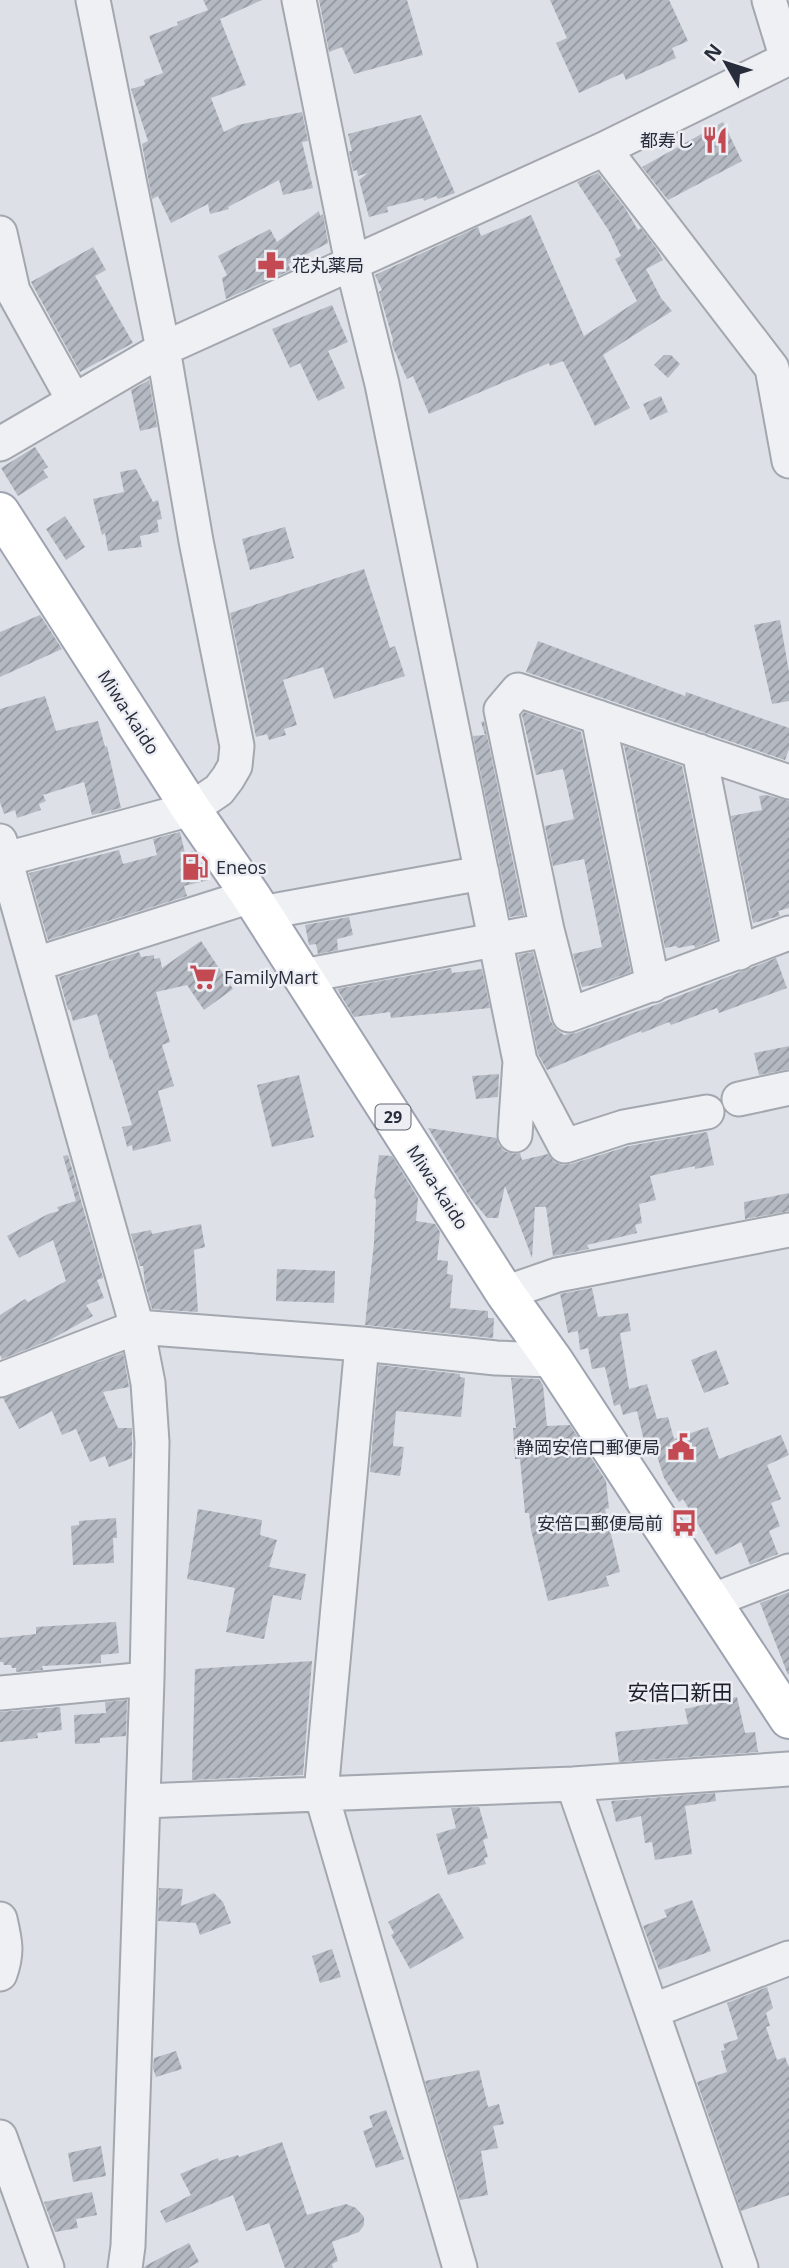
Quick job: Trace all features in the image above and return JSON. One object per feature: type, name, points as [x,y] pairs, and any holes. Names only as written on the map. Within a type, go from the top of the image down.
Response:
[{"type":"main road","name":"Miwa-kaido","points":[[0,512],[191,809],[303,976],[505,1293],[553,1360],[789,1718]]},
{"type":"street","points":[[93,0],[163,349],[196,541],[237,746],[235,766],[228,778],[219,790],[191,809],[3,850],[137,1328],[148,1383],[152,1442],[148,1679],[131,2261]]},
{"type":"street","points":[[299,0],[352,263],[382,384],[520,1061],[515,1135]]},
{"type":"street","points":[[0,444],[163,349],[604,149],[788,58],[769,0]]},
{"type":"street","points":[[604,149],[772,368],[789,461]]},
{"type":"street","points":[[0,233],[13,291],[74,401]]},
{"type":"street","points":[[789,782],[518,690],[501,710],[547,930],[569,1015],[789,933]]},
{"type":"street","points":[[598,717],[653,985]]},
{"type":"street","points":[[699,751],[739,953]]},
{"type":"street","points":[[36,964],[256,905],[482,873]]},
{"type":"street","points":[[303,976],[547,930]]},
{"type":"street","points":[[520,1061],[565,1146],[624,1127],[707,1112]]},
{"type":"street","points":[[739,1099],[789,1088]]},
{"type":"street","points":[[505,1293],[556,1275],[789,1230]]},
{"type":"street","points":[[0,1380],[137,1328],[496,1358],[553,1360]]},
{"type":"street","points":[[362,1345],[321,1793],[460,2268]]},
{"type":"street","points":[[711,1601],[789,1571]]},
{"type":"street","points":[[0,1693],[148,1679]]},
{"type":"street","points":[[143,1801],[573,1784],[789,1769]]},
{"type":"street","points":[[573,1784],[741,2268]]},
{"type":"street","points":[[0,1919],[6,1947],[6,1958],[0,1974]]},
{"type":"street","points":[[652,2011],[789,1958]]},
{"type":"street","points":[[0,2137],[47,2268]]},
{"type":"building","points":[[203,0],[262,0],[220,19],[246,85],[211,98],[224,132],[238,125],[302,112],[308,141],[302,142],[313,188],[283,195],[279,180],[228,207],[229,209],[210,214],[208,204],[171,223],[158,196],[152,199],[142,144],[148,141],[131,89],[145,85],[144,80],[163,73],[149,36],[208,10]]},
{"type":"building","points":[[319,0],[407,0],[423,55],[354,74],[342,47],[329,52]]},
{"type":"building","points":[[550,0],[669,0],[688,41],[672,48],[676,58],[626,80],[623,73],[579,93],[556,43],[567,38]]},
{"type":"building","points":[[421,115],[455,193],[438,199],[436,196],[424,201],[423,198],[387,207],[388,212],[369,217],[359,180],[368,173],[358,176],[357,170],[353,171],[348,134]]},
{"type":"building","points":[[723,122],[742,161],[668,200],[642,167]]},
{"type":"building","points":[[598,173],[663,260],[646,269],[661,298],[672,311],[603,355],[630,408],[595,426],[563,361],[550,366],[549,363],[429,414],[413,376],[407,379],[392,345],[393,340],[379,292],[382,290],[375,275],[478,227],[481,236],[531,215],[584,336],[637,301],[615,259],[621,256],[609,231],[577,182]]},
{"type":"building","points":[[319,211],[320,216],[323,214],[328,243],[288,264],[291,270],[226,299],[222,278],[227,275],[218,256],[270,229],[277,242]]},
{"type":"building","points":[[93,247],[106,270],[95,276],[133,343],[80,372],[31,282]]},
{"type":"building","points":[[332,305],[348,342],[328,351],[345,388],[318,401],[300,363],[290,368],[272,329]]},
{"type":"building","points":[[664,355],[671,355],[680,364],[668,378],[654,365]]},
{"type":"building","points":[[149,380],[157,427],[140,431],[131,390]]},
{"type":"building","points":[[661,396],[668,412],[650,420],[643,404]]},
{"type":"building","points":[[35,447],[48,467],[43,470],[48,477],[18,496],[1,468]]},
{"type":"building","points":[[136,469],[153,502],[158,500],[162,519],[157,520],[159,532],[140,536],[142,547],[108,551],[105,533],[102,535],[93,499],[124,492],[120,472]]},
{"type":"building","points":[[65,516],[85,547],[66,560],[46,529]]},
{"type":"building","points":[[285,527],[294,558],[250,570],[242,539]]},
{"type":"building","points":[[364,569],[390,648],[395,646],[405,676],[334,699],[323,667],[283,680],[297,725],[284,729],[286,735],[269,740],[267,734],[256,737],[230,613]]},
{"type":"building","points":[[40,615],[62,649],[0,677],[0,632]]},
{"type":"building","points":[[780,620],[789,672],[789,701],[772,704],[754,625]]},
{"type":"building","points":[[538,641],[685,696],[686,692],[789,728],[789,749],[785,760],[526,672]]},
{"type":"building","points":[[45,696],[56,731],[98,721],[105,747],[107,746],[121,808],[92,815],[84,782],[43,795],[46,801],[39,804],[41,810],[17,818],[15,810],[4,814],[0,802],[0,709]]},
{"type":"building","points":[[524,712],[581,732],[631,972],[597,984],[582,987],[573,954],[602,947],[584,859],[553,866],[545,826],[574,819],[563,769],[536,775],[522,715]]},
{"type":"building","points":[[484,721],[524,915],[510,917],[473,736],[485,735],[481,722]]},
{"type":"building","points":[[624,746],[682,766],[717,939],[695,948],[694,945],[665,948]]},
{"type":"building","points":[[766,795],[789,801],[789,908],[778,911],[780,916],[753,923],[731,816],[762,810],[759,796]]},
{"type":"building","points":[[180,832],[185,853],[193,851],[207,871],[209,880],[184,886],[187,896],[48,940],[29,873],[119,850],[123,864],[157,855],[153,839]]},
{"type":"building","points":[[349,917],[353,935],[337,939],[338,950],[318,954],[316,944],[309,945],[305,925]]},
{"type":"building","points":[[201,941],[233,989],[204,1010],[187,985],[156,992],[170,1042],[162,1045],[174,1086],[158,1091],[171,1141],[133,1151],[132,1145],[127,1147],[122,1127],[132,1125],[97,1014],[73,1021],[59,977],[139,952],[141,957],[154,955],[154,959],[160,958],[162,968]]},
{"type":"building","points":[[533,952],[550,1020],[564,1035],[658,1004],[776,958],[787,988],[719,1013],[717,1008],[671,1025],[669,1022],[642,1033],[641,1031],[547,1070],[538,1054],[518,955]]},
{"type":"building","points":[[451,968],[452,973],[482,969],[490,1008],[391,1018],[390,1012],[354,1017],[337,989]]},
{"type":"building","points":[[789,1046],[789,1069],[759,1075],[754,1053]]},
{"type":"building","points":[[499,1074],[498,1097],[476,1099],[472,1076]]},
{"type":"building","points":[[299,1075],[314,1137],[272,1147],[257,1085]]},
{"type":"building","points":[[428,1128],[497,1138],[504,1151],[520,1153],[522,1160],[548,1154],[554,1162],[563,1165],[629,1146],[707,1132],[714,1165],[695,1169],[695,1166],[650,1176],[656,1200],[639,1204],[642,1223],[635,1225],[637,1233],[587,1245],[589,1249],[553,1256],[546,1207],[535,1207],[532,1258],[505,1186],[498,1218],[487,1218],[469,1196]]},
{"type":"building","points":[[68,1155],[103,1278],[97,1280],[104,1298],[86,1305],[93,1316],[50,1340],[2,1359],[0,1315],[25,1299],[28,1302],[66,1281],[53,1240],[19,1258],[7,1236],[59,1211],[57,1207],[76,1201],[63,1156]]},
{"type":"building","points":[[379,1155],[392,1156],[418,1198],[416,1221],[435,1224],[440,1232],[437,1260],[448,1261],[447,1274],[453,1275],[450,1308],[488,1311],[488,1318],[494,1318],[493,1338],[365,1325],[374,1243],[374,1198]]},
{"type":"building","points":[[789,1193],[789,1211],[745,1219],[744,1202]]},
{"type":"building","points":[[201,1224],[205,1247],[194,1250],[198,1312],[152,1309],[143,1266],[140,1266],[131,1234],[151,1230],[152,1234]]},
{"type":"building","points":[[277,1269],[335,1271],[334,1303],[276,1301]]},
{"type":"building","points":[[592,1288],[598,1317],[628,1313],[631,1331],[620,1333],[629,1389],[647,1384],[657,1419],[668,1417],[674,1439],[708,1427],[719,1459],[781,1435],[789,1455],[767,1465],[781,1499],[771,1503],[780,1526],[769,1531],[778,1554],[750,1565],[741,1542],[716,1555],[683,1499],[679,1502],[664,1478],[653,1443],[645,1445],[637,1411],[623,1415],[620,1404],[614,1406],[605,1367],[592,1369],[588,1348],[580,1350],[578,1331],[568,1333],[560,1294]]},
{"type":"building","points":[[716,1350],[729,1384],[704,1393],[691,1360]]},
{"type":"building","points":[[123,1353],[129,1387],[103,1392],[118,1428],[132,1428],[132,1458],[109,1467],[105,1456],[90,1462],[76,1429],[62,1435],[52,1411],[19,1429],[3,1398]]},
{"type":"building","points":[[379,1365],[460,1374],[460,1377],[465,1378],[461,1417],[396,1411],[393,1446],[404,1447],[400,1476],[370,1472]]},
{"type":"building","points":[[511,1378],[539,1379],[543,1385],[547,1426],[570,1425],[606,1481],[609,1508],[605,1509],[620,1572],[606,1576],[609,1586],[548,1601],[529,1513],[525,1513],[520,1459],[515,1459],[513,1428],[516,1428]]},
{"type":"building","points":[[198,1509],[262,1520],[260,1535],[277,1540],[269,1567],[306,1574],[301,1600],[273,1595],[264,1639],[226,1632],[235,1588],[187,1579]]},
{"type":"building","points":[[116,1518],[117,1538],[113,1538],[114,1563],[73,1565],[71,1526],[79,1525],[79,1521]]},
{"type":"building","points":[[789,1592],[789,1674],[788,1675],[760,1603]]},
{"type":"building","points":[[116,1622],[119,1653],[101,1655],[101,1663],[42,1666],[43,1670],[16,1672],[16,1668],[0,1662],[0,1638],[36,1634],[36,1627]]},
{"type":"building","points":[[312,1661],[303,1775],[192,1780],[195,1669]]},
{"type":"building","points":[[737,1697],[745,1733],[755,1732],[758,1752],[619,1762],[615,1732],[688,1724],[685,1709]]},
{"type":"building","points":[[127,1700],[126,1736],[100,1738],[100,1743],[75,1744],[74,1715],[106,1713],[105,1702]]},
{"type":"building","points":[[60,1707],[62,1730],[37,1733],[38,1738],[0,1742],[0,1712]]},
{"type":"building","points":[[715,1793],[716,1801],[685,1806],[692,1854],[655,1860],[652,1842],[645,1843],[641,1816],[616,1822],[611,1801]]},
{"type":"building","points":[[479,1807],[488,1838],[483,1840],[488,1857],[484,1858],[486,1864],[448,1875],[436,1834],[456,1828],[451,1808]]},
{"type":"building","points":[[159,1888],[183,1889],[181,1906],[214,1893],[223,1902],[231,1923],[200,1935],[196,1923],[158,1921]]},
{"type":"building","points":[[439,1893],[464,1938],[410,1969],[391,1935],[394,1933],[388,1922]]},
{"type":"building","points":[[692,1900],[711,1951],[659,1970],[643,1926],[667,1917],[664,1910]]},
{"type":"building","points":[[332,1949],[341,1977],[320,1983],[312,1956]]},
{"type":"building","points":[[767,1987],[773,2008],[766,2013],[770,2026],[766,2027],[777,2060],[785,2057],[789,2067],[789,2195],[741,2211],[697,2082],[727,2072],[721,2051],[725,2050],[723,2044],[738,2039],[727,2003]]},
{"type":"building","points":[[176,2051],[182,2069],[156,2077],[154,2058]]},
{"type":"building","points":[[479,2070],[488,2107],[499,2104],[504,2124],[493,2126],[498,2148],[481,2151],[488,2195],[460,2200],[425,2081]]},
{"type":"building","points":[[386,2110],[404,2159],[376,2168],[363,2131],[373,2127],[369,2116]]},
{"type":"building","points":[[282,2142],[307,2215],[346,2204],[356,2208],[364,2217],[364,2225],[359,2232],[332,2242],[338,2261],[332,2264],[333,2268],[285,2268],[269,2223],[246,2231],[233,2195],[166,2223],[160,2211],[191,2195],[180,2174],[218,2158],[219,2161],[238,2155],[239,2157]]},
{"type":"building","points":[[101,2146],[106,2176],[73,2182],[68,2153]]},
{"type":"building","points":[[92,2192],[97,2215],[76,2219],[78,2228],[55,2232],[44,2202]]},
{"type":"building","points":[[189,2243],[199,2262],[188,2268],[144,2268],[145,2266]]},
{"type":"place","name":"都寿し","points":[[715,140]]},
{"type":"place","name":"花丸薬局","points":[[271,265]]},
{"type":"place","name":"Eneos","points":[[195,867]]},
{"type":"place","name":"FamilyMart","points":[[203,977]]},
{"type":"place","name":"静岡安倍口郵便局","points":[[681,1447]]},
{"type":"place","name":"安倍口郵便局前","points":[[684,1523]]},
{"type":"district","name":"安倍口新田","points":[[680,1692]]}]
